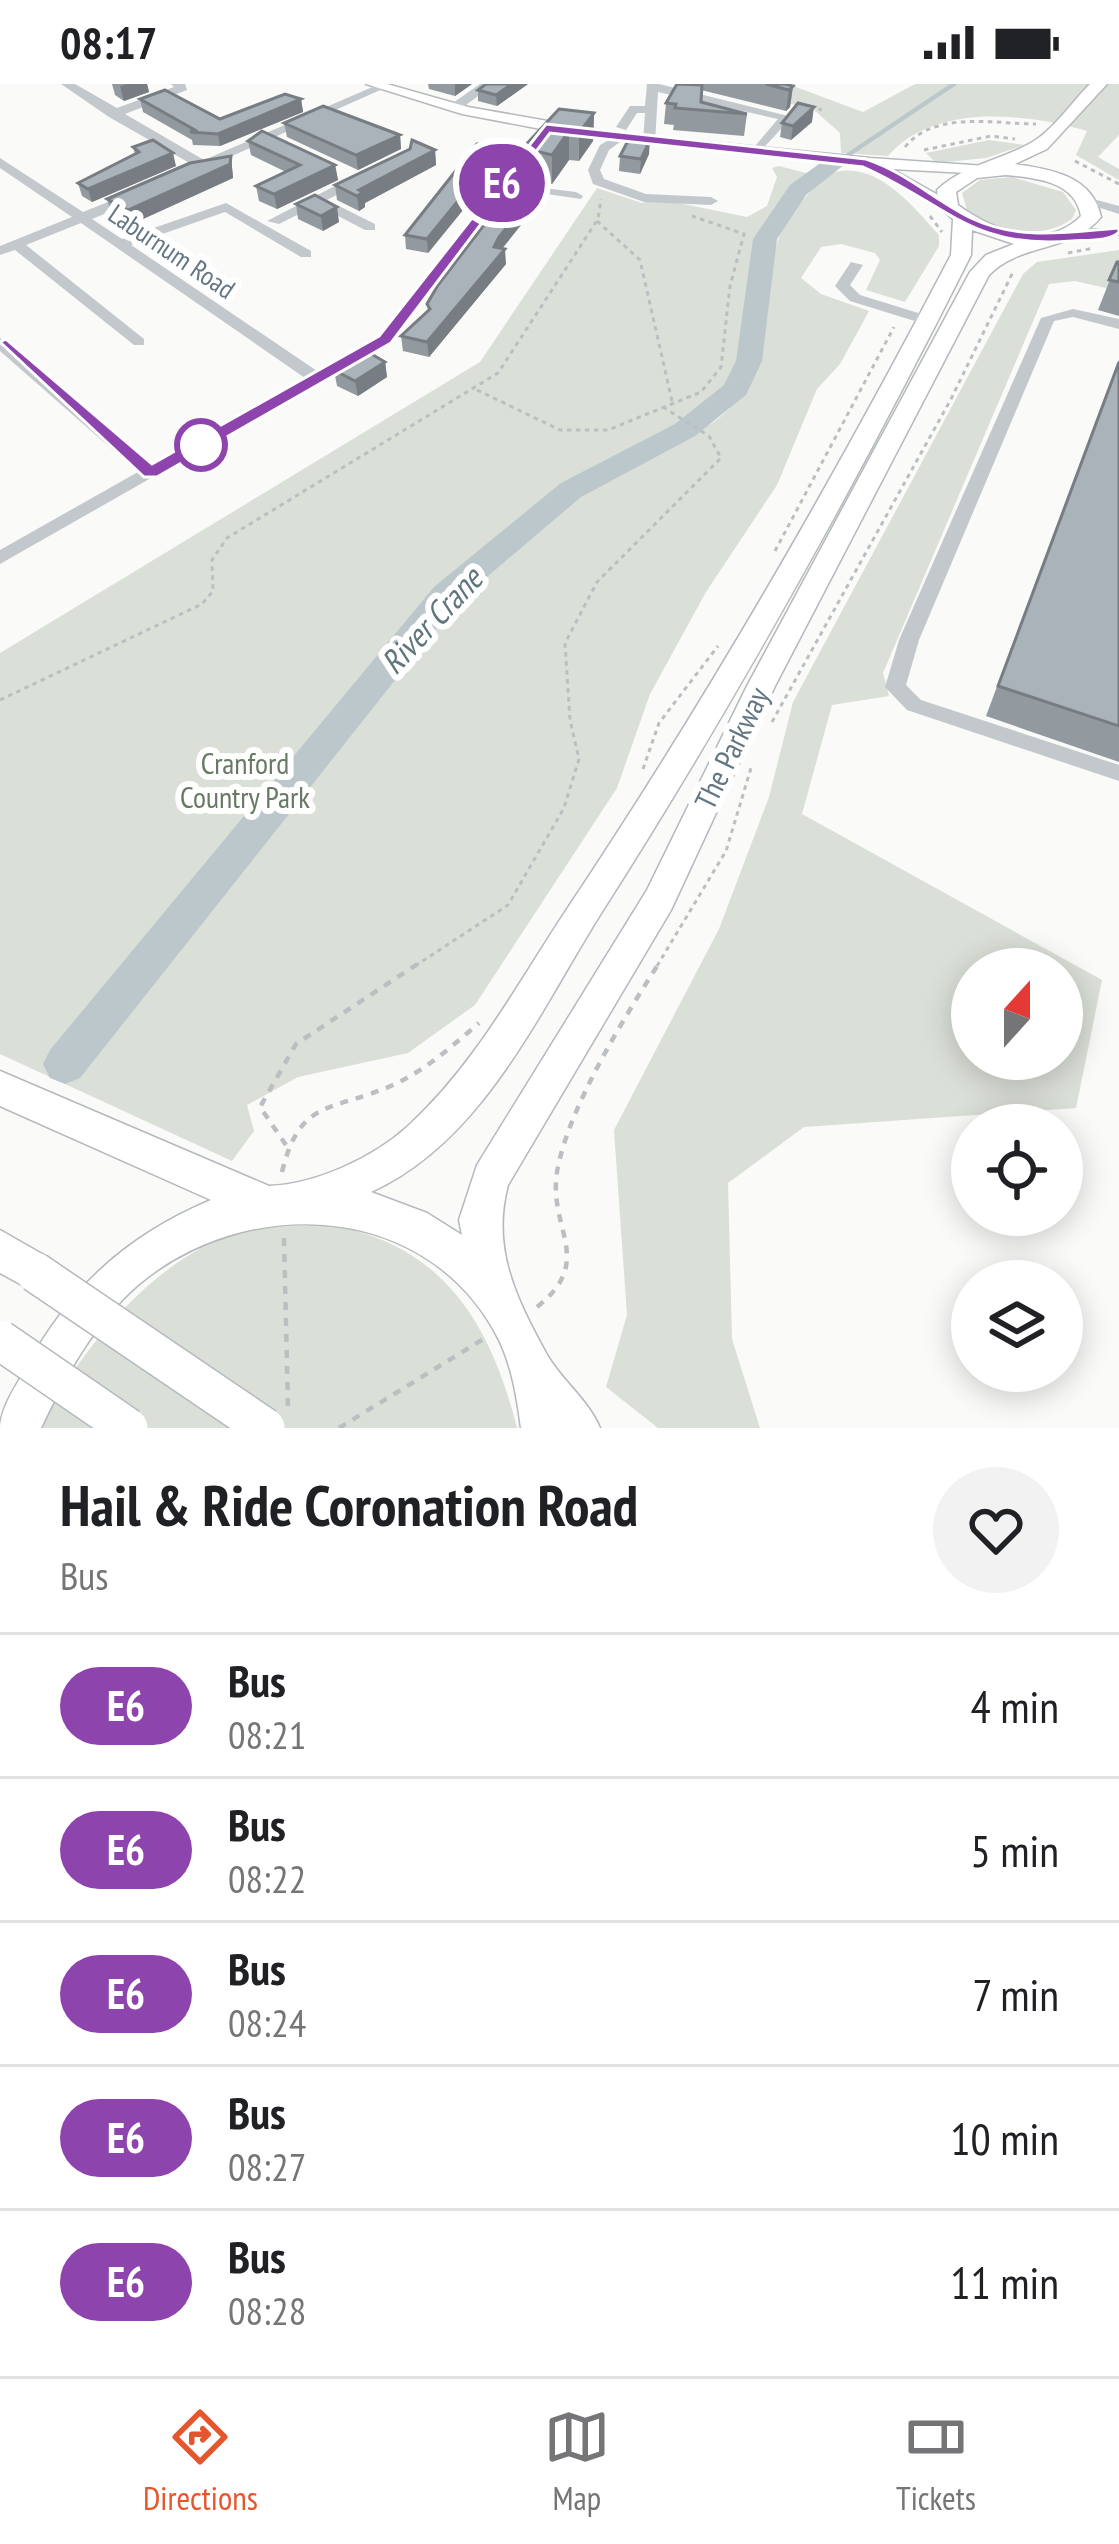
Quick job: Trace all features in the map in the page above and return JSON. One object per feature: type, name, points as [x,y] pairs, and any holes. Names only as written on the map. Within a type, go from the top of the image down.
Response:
[{"type":"highway","points":[[1100,84],[1031,152],[951,183],[946,190],[946,220],[1049,247],[1091,217],[1083,194],[1055,158],[1064,122],[1119,86]]},
{"type":"highway","points":[[988,170],[1027,171],[1083,194]]},
{"type":"highway","name":"The Parkway","points":[[18,1428],[45,1371],[78,1321],[127,1269],[190,1230],[388,1165],[419,1142],[501,1038],[650,813],[720,696],[912,319],[962,255],[946,220]]},
{"type":"highway","name":"The Parkway","points":[[492,1292],[479,1220],[491,1178],[659,900],[770,668],[980,272],[993,259],[1049,247]]},
{"type":"highway","points":[[0,1088],[85,1130],[282,1201],[398,1219],[438,1239],[492,1292],[534,1370],[578,1428]]},
{"type":"highway","points":[[17,1261],[265,1428]]},
{"type":"highway","points":[[0,1340],[128,1428]]},
{"type":"highway","points":[[534,1370],[543,1428]]},
{"type":"main road","points":[[377,85],[546,128],[866,163],[988,170]]},
{"type":"main road","points":[[866,163],[946,220]]},
{"type":"street","points":[[67,84],[203,165]]},
{"type":"street","points":[[454,108],[488,84]]},
{"type":"street","points":[[183,174],[377,85]]},
{"type":"street","points":[[649,142],[652,86],[786,117],[756,152]]},
{"type":"street","points":[[113,114],[188,91]]},
{"type":"street","points":[[704,116],[714,99]]},
{"type":"street","points":[[678,145],[648,114],[634,109],[604,148],[594,170],[598,181],[644,198],[711,201]]},
{"type":"street","points":[[614,134],[632,131],[648,114]]},
{"type":"street","points":[[746,127],[768,133]]},
{"type":"street","points":[[0,558],[393,332],[546,128]]},
{"type":"street","points":[[268,137],[286,146]]},
{"type":"street","name":"Laburnum Road","points":[[0,162],[318,379]]},
{"type":"street","points":[[274,221],[383,168]]},
{"type":"street","points":[[340,171],[358,179]]},
{"type":"street","points":[[500,185],[576,196]]},
{"type":"street","points":[[0,251],[142,193]]},
{"type":"street","points":[[1083,194],[1119,210]]},
{"type":"street","points":[[317,200],[370,226]]},
{"type":"street","points":[[119,245],[226,207],[305,254]]},
{"type":"street","points":[[1049,247],[1119,232]]},
{"type":"street","points":[[17,245],[139,342]]},
{"type":"street","points":[[856,265],[842,286],[855,298],[912,319]]},
{"type":"street","points":[[1119,324],[1072,313],[1048,319],[909,640],[895,687],[914,705],[1119,773]]},
{"type":"street","points":[[0,343],[150,473]]},
{"type":"path","points":[[803,104],[823,110]]},
{"type":"path","points":[[1029,144],[1012,138],[974,138],[917,152],[903,146],[944,126],[1064,122]]},
{"type":"path","points":[[1012,138],[1016,124]]},
{"type":"path","points":[[1075,161],[1119,184]]},
{"type":"path","points":[[0,700],[202,604],[213,591],[212,560],[227,538],[498,373],[596,221],[601,195]]},
{"type":"path","points":[[476,389],[560,430],[608,430],[700,392],[720,370],[730,286],[745,247],[744,234],[689,216]]},
{"type":"path","points":[[596,221],[640,260],[652,322],[668,366],[672,403]]},
{"type":"path","points":[[766,731],[1049,247],[1094,248]]},
{"type":"path","points":[[767,564],[912,319]]},
{"type":"path","points":[[287,1148],[260,1107],[296,1044],[508,905],[563,808],[579,759],[570,720],[565,643],[597,582],[721,458],[709,436],[663,407]]},
{"type":"path","name":"The Parkway","points":[[641,774],[654,731],[678,691],[727,637]]},
{"type":"path","name":"The Parkway","points":[[533,1309],[558,1291],[571,1262],[556,1188],[568,1135],[645,986],[712,881],[743,817],[753,758]]},
{"type":"path","points":[[289,1428],[282,1201],[287,1148],[309,1116],[418,1072],[490,1011]]},
{"type":"path","points":[[339,1428],[485,1338]]},
{"type":"green space","points":[[717,84],[788,84],[863,112],[915,84],[1119,84],[1119,135],[1098,157],[1119,169],[1119,180],[1076,155],[1087,131],[1063,125],[1009,117],[955,120],[907,139],[888,156],[841,153],[840,133],[814,110]]},
{"type":"green space","points":[[989,140],[1025,145],[986,158],[936,163],[926,153]]},
{"type":"green space","name":"Cranford Country Park","points":[[772,168],[810,174],[774,208],[764,228],[740,374],[677,428],[689,436],[719,418],[739,398],[752,375],[778,240],[793,212],[829,174],[861,172],[891,187],[939,235],[939,246],[905,302],[866,290],[880,260],[875,253],[841,244],[821,247],[801,278],[821,294],[869,311],[840,364],[817,389],[777,485],[706,592],[650,694],[617,788],[475,1005],[408,1053],[298,1077],[247,1105],[254,1131],[232,1161],[0,1054],[0,653],[480,362],[597,188],[642,203],[659,199],[747,217],[767,206],[777,177]]},
{"type":"green space","points":[[1012,177],[1063,192],[1076,210],[1072,219],[1046,230],[1018,231],[991,224],[967,210],[962,193],[980,180]]},
{"type":"green space","points":[[1119,250],[1119,291],[1075,281],[1049,284],[883,673],[889,696],[832,705],[802,814],[1044,948],[951,948],[951,1080],[1082,1080],[1077,1104],[951,1104],[951,1117],[804,1127],[728,1183],[732,1339],[760,1428],[658,1428],[606,1387],[627,1315],[614,1130],[719,929],[769,797],[793,702],[1023,274],[1037,262]]},
{"type":"green space","points":[[1083,969],[1102,980],[1083,1074]]},
{"type":"green space","points":[[330,1225],[403,1250],[456,1294],[492,1354],[517,1428],[40,1428],[76,1368],[124,1308],[182,1260],[213,1242],[246,1231]]},
{"type":"building","points":[[486,84],[512,84],[496,95],[478,90]]},
{"type":"building","points":[[677,84],[702,85],[701,102],[747,114],[675,108],[676,104],[666,103]]},
{"type":"building","points":[[165,90],[220,119],[285,94],[301,99],[218,134],[190,132],[195,130],[140,99]]},
{"type":"building","points":[[798,103],[814,107],[793,126],[782,123]]},
{"type":"building","points":[[323,106],[400,135],[356,155],[284,123]]},
{"type":"building","points":[[559,109],[594,113],[579,133],[569,131],[552,155],[523,148]]},
{"type":"building","points":[[262,131],[335,165],[274,194],[256,186],[300,165],[248,141]]},
{"type":"building","points":[[630,137],[650,140],[641,159],[620,156]]},
{"type":"building","points":[[153,140],[173,153],[88,189],[78,183],[139,152],[133,147]]},
{"type":"building","points":[[412,140],[435,150],[359,190],[363,192],[357,196],[335,185],[410,149]]},
{"type":"building","points":[[477,144],[501,148],[427,239],[405,235]]},
{"type":"building","points":[[231,156],[230,164],[128,210],[107,199],[190,163]]},
{"type":"building","points":[[517,182],[541,185],[494,247],[505,249],[427,342],[401,336],[430,309],[427,304],[438,285]]},
{"type":"building","points":[[315,195],[337,207],[321,216],[296,204]]},
{"type":"building","points":[[1119,262],[1119,282],[1109,280]]},
{"type":"building","points":[[368,352],[385,362],[355,381],[334,370]]},
{"type":"building","points":[[1119,362],[1119,726],[998,686]]},
{"type":"waterway","points":[[842,159],[954,84]]},
{"type":"waterway","name":"River Crane","points":[[65,1064],[445,595],[571,490],[685,430],[736,389],[749,361],[765,239],[798,190],[838,161]]},
{"type":"bus line","name":"E6","points":[[0,342],[150,473],[385,339],[546,128],[866,163],[902,178],[962,220],[999,235],[1044,239],[1076,232],[1119,232]]}]
